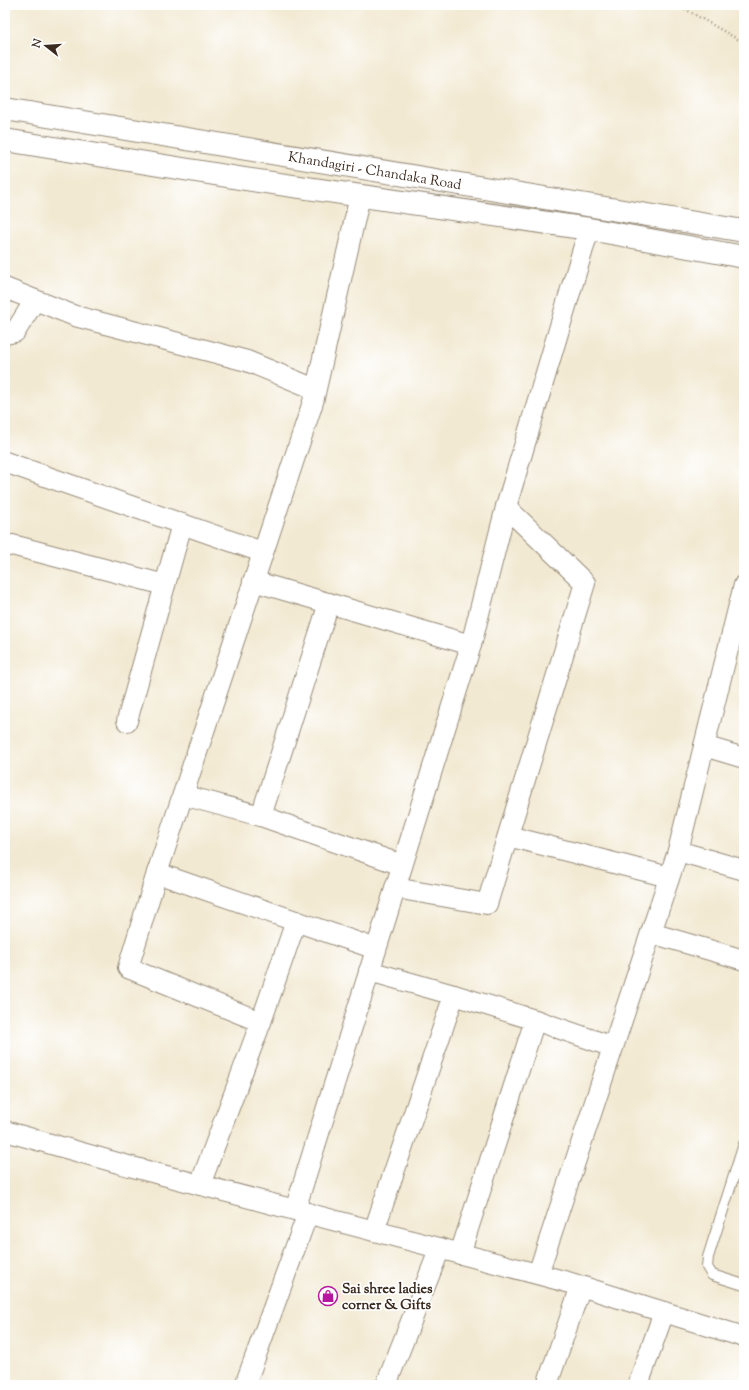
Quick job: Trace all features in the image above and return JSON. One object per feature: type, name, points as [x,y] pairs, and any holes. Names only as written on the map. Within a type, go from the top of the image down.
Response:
[{"type":"main road","name":"Khandagiri - Chandaka Road","points":[[5,109],[744,232]]},
{"type":"main road","name":"Khandagiri - Chandaka Road","points":[[5,140],[245,179],[589,229],[744,257]]},
{"type":"main road","points":[[698,249],[701,224]]},
{"type":"street","points":[[261,1022],[128,968],[182,795],[315,389],[360,196]]},
{"type":"street","points":[[245,1385],[301,1212],[369,971],[471,645],[506,507],[589,229]]},
{"type":"street","points":[[5,288],[75,316],[247,361],[315,389]]},
{"type":"street","points":[[5,334],[15,332],[35,300]]},
{"type":"street","points":[[5,462],[262,552]]},
{"type":"street","points":[[395,888],[487,904],[585,583],[506,507]]},
{"type":"street","points":[[127,721],[182,524]]},
{"type":"street","points":[[5,546],[12,546],[165,585]]},
{"type":"street","points":[[253,581],[471,645]]},
{"type":"street","points":[[538,1274],[678,851],[744,585]]},
{"type":"street","points":[[261,816],[329,603]]},
{"type":"street","points":[[704,746],[744,758]]},
{"type":"street","points":[[182,795],[261,816],[402,865]]},
{"type":"street","points":[[508,836],[669,877]]},
{"type":"street","points":[[678,851],[744,870]]},
{"type":"street","points":[[157,873],[376,949]]},
{"type":"street","points":[[200,1185],[261,1022],[296,921]]},
{"type":"street","points":[[650,933],[744,960]]},
{"type":"street","points":[[369,971],[535,1020],[612,1047]]},
{"type":"street","points":[[374,1231],[454,995]]},
{"type":"street","points":[[460,1254],[535,1020]]},
{"type":"street","points":[[5,1131],[200,1185],[538,1274],[744,1337]]},
{"type":"street","points":[[386,1385],[440,1248]]},
{"type":"street","points":[[547,1385],[581,1286]]},
{"type":"street","points":[[638,1385],[664,1312]]},
{"type":"lane","points":[[744,1144],[708,1257],[707,1267],[712,1275],[744,1285]]},
{"type":"path","points":[[175,5],[188,5]]},
{"type":"path","points":[[678,5],[744,43]]},
{"type":"place","name":"Sai shree ladies corner & Gifts","points":[[328,1296]]}]
